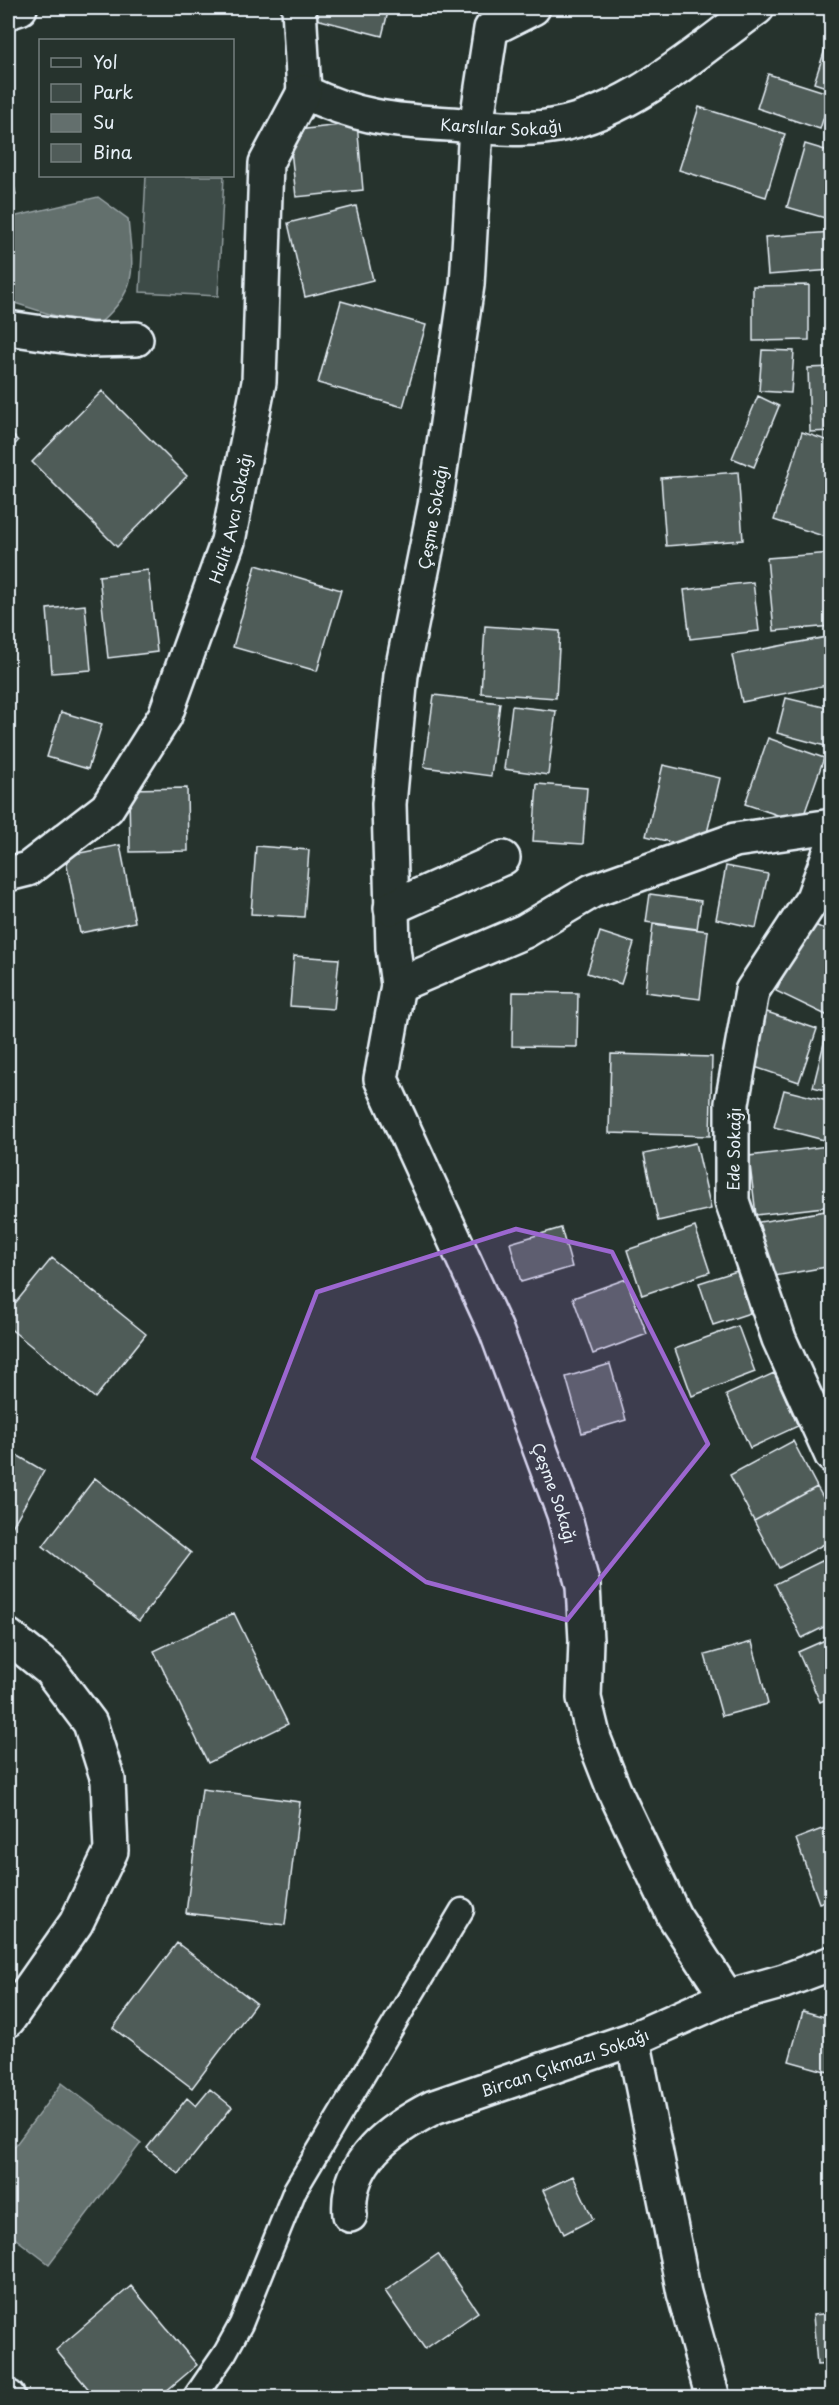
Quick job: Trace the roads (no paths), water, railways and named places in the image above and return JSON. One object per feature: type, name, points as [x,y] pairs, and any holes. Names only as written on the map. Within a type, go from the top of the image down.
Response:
[{"type":"street","points":[[8,12],[20,8]]},
{"type":"street","points":[[299,8],[304,92]]},
{"type":"street","points":[[495,18],[533,8]]},
{"type":"street","name":"Karslılar Sokağı","points":[[304,92],[354,113],[386,120],[515,129],[536,128],[590,116],[622,102],[757,8]]},
{"type":"street","name":"Çeşme Sokağı","points":[[495,18],[476,126],[467,285],[435,506],[401,675],[389,804],[391,908],[398,985],[381,1079],[496,1330],[537,1435],[564,1514],[583,1586],[586,1641],[584,1698],[594,1739],[614,1790],[674,1916],[727,1997]]},
{"type":"street","name":"Halit Avcı Sokağı","points":[[8,874],[28,869],[107,808],[165,716],[228,541],[258,382],[266,163],[304,92]]},
{"type":"street","points":[[8,328],[91,340],[136,339]]},
{"type":"street","points":[[398,985],[525,931],[592,891],[735,840],[831,826]]},
{"type":"street","name":"Ede Sokağı","points":[[831,847],[813,898],[752,991],[732,1103],[732,1201],[780,1339],[831,1456]]},
{"type":"street","points":[[391,908],[503,858]]},
{"type":"street","points":[[8,1636],[50,1670],[90,1723],[108,1780],[111,1851],[76,1923],[8,2020]]},
{"type":"street","name":"Bircan Çıkmazı Sokağı","points":[[350,2215],[350,2191],[358,2169],[374,2149],[412,2118],[434,2107],[633,2039],[727,1997],[784,1982],[831,1964]]},
{"type":"street","points":[[633,2039],[684,2293],[713,2397]]},
{"type":"lane","points":[[194,2397],[225,2353],[241,2324],[295,2190],[462,1910]]},
{"type":"water","points":[[98,197],[128,219],[131,275],[123,297],[114,309],[101,322],[59,317],[8,301],[8,218]]},
{"type":"water","points":[[62,2083],[141,2143],[49,2264],[8,2233],[8,2155]]}]
